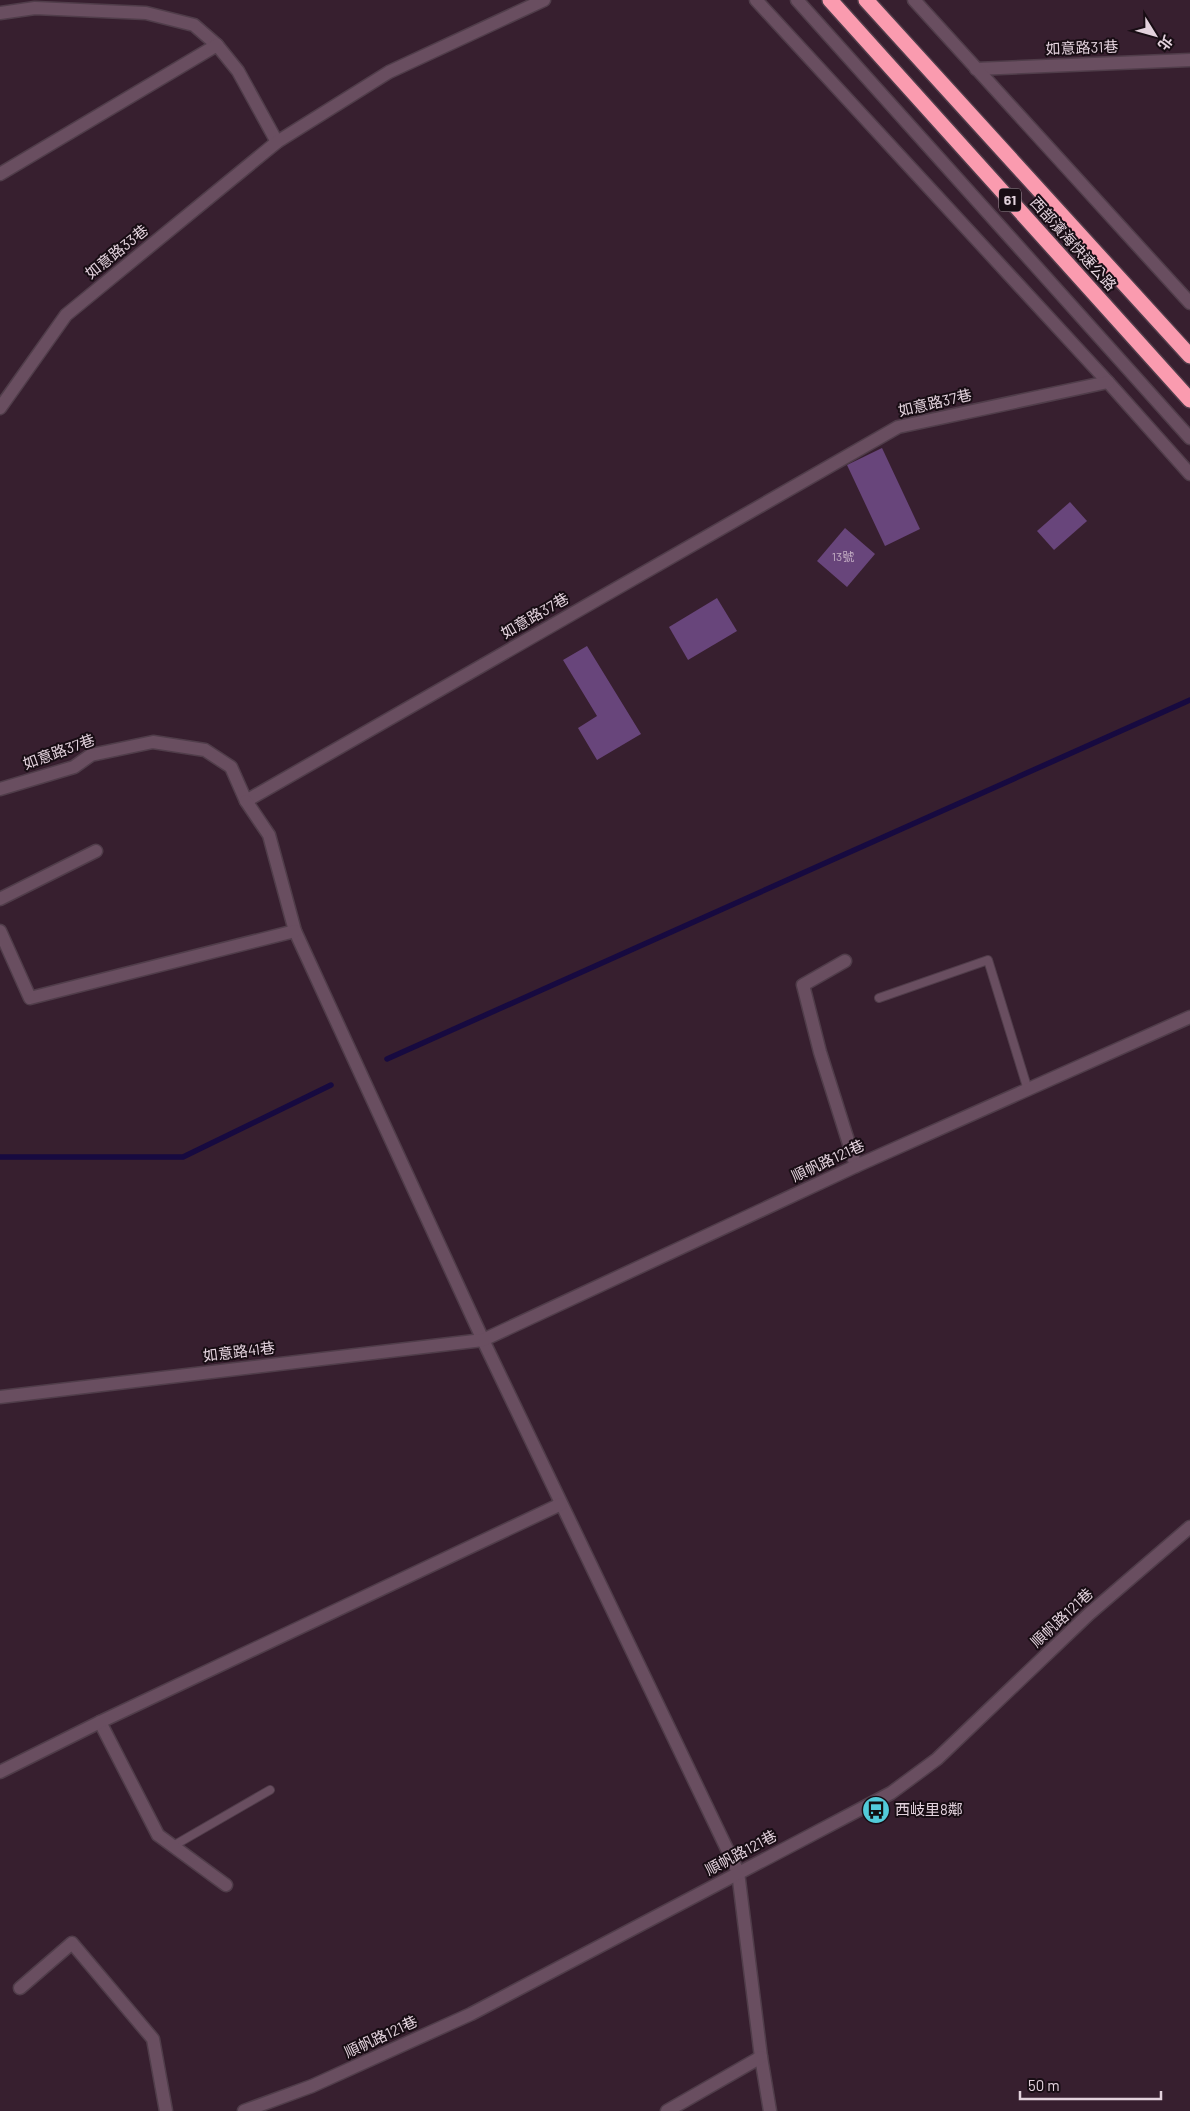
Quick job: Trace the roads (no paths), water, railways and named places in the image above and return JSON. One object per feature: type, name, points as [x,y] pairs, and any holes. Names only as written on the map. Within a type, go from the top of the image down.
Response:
[{"type":"highway","name":"西部濱海快速公路","points":[[830,0],[1190,400]]},
{"type":"highway","name":"西部濱海快速公路","points":[[866,0],[1190,356]]},
{"type":"street","name":"如意路33巷","points":[[0,408],[66,315],[277,142],[389,72],[544,0]]},
{"type":"street","points":[[756,0],[1108,382],[1190,474]]},
{"type":"street","points":[[797,0],[1190,438]]},
{"type":"street","points":[[914,0],[1190,302]]},
{"type":"street","points":[[0,13],[48,4],[146,13],[194,24],[217,45],[238,71],[277,142]]},
{"type":"street","points":[[0,174],[217,45]]},
{"type":"street","name":"如意路31巷","points":[[976,69],[1190,60]]},
{"type":"street","name":"如意路37巷","points":[[0,789],[74,767],[91,755],[153,742],[205,750],[231,767],[246,801],[898,427],[1108,382]]},
{"type":"street","points":[[246,801],[269,835],[295,931],[483,1340],[738,1872],[761,2057],[770,2111]]},
{"type":"street","points":[[0,899],[96,852]]},
{"type":"street","points":[[0,931],[30,998],[295,931]]},
{"type":"street","points":[[845,961],[803,984],[820,1052],[856,1166]]},
{"type":"street","name":"順帆路121巷","points":[[483,1340],[856,1166],[1190,1018]]},
{"type":"street","name":"如意路41巷","points":[[0,1397],[483,1340]]},
{"type":"street","points":[[0,1772],[100,1722],[561,1504]]},
{"type":"street","name":"順帆路121巷","points":[[244,2111],[312,2086],[471,2014],[891,1793],[937,1759],[1089,1614],[1190,1527]]},
{"type":"street","points":[[100,1722],[158,1835],[226,1885]]},
{"type":"street","points":[[20,1988],[72,1943],[153,2039],[166,2111]]},
{"type":"street","points":[[667,2111],[761,2057]]},
{"type":"lane","points":[[879,998],[988,960],[1028,1090]]},
{"type":"lane","points":[[173,1846],[270,1790]]},
{"type":"waterway","points":[[387,1059],[1190,700]]},
{"type":"waterway","points":[[0,1157],[183,1157],[331,1085]]},
{"type":"place","name":"西岐里8鄰","points":[[876,1810]]}]
